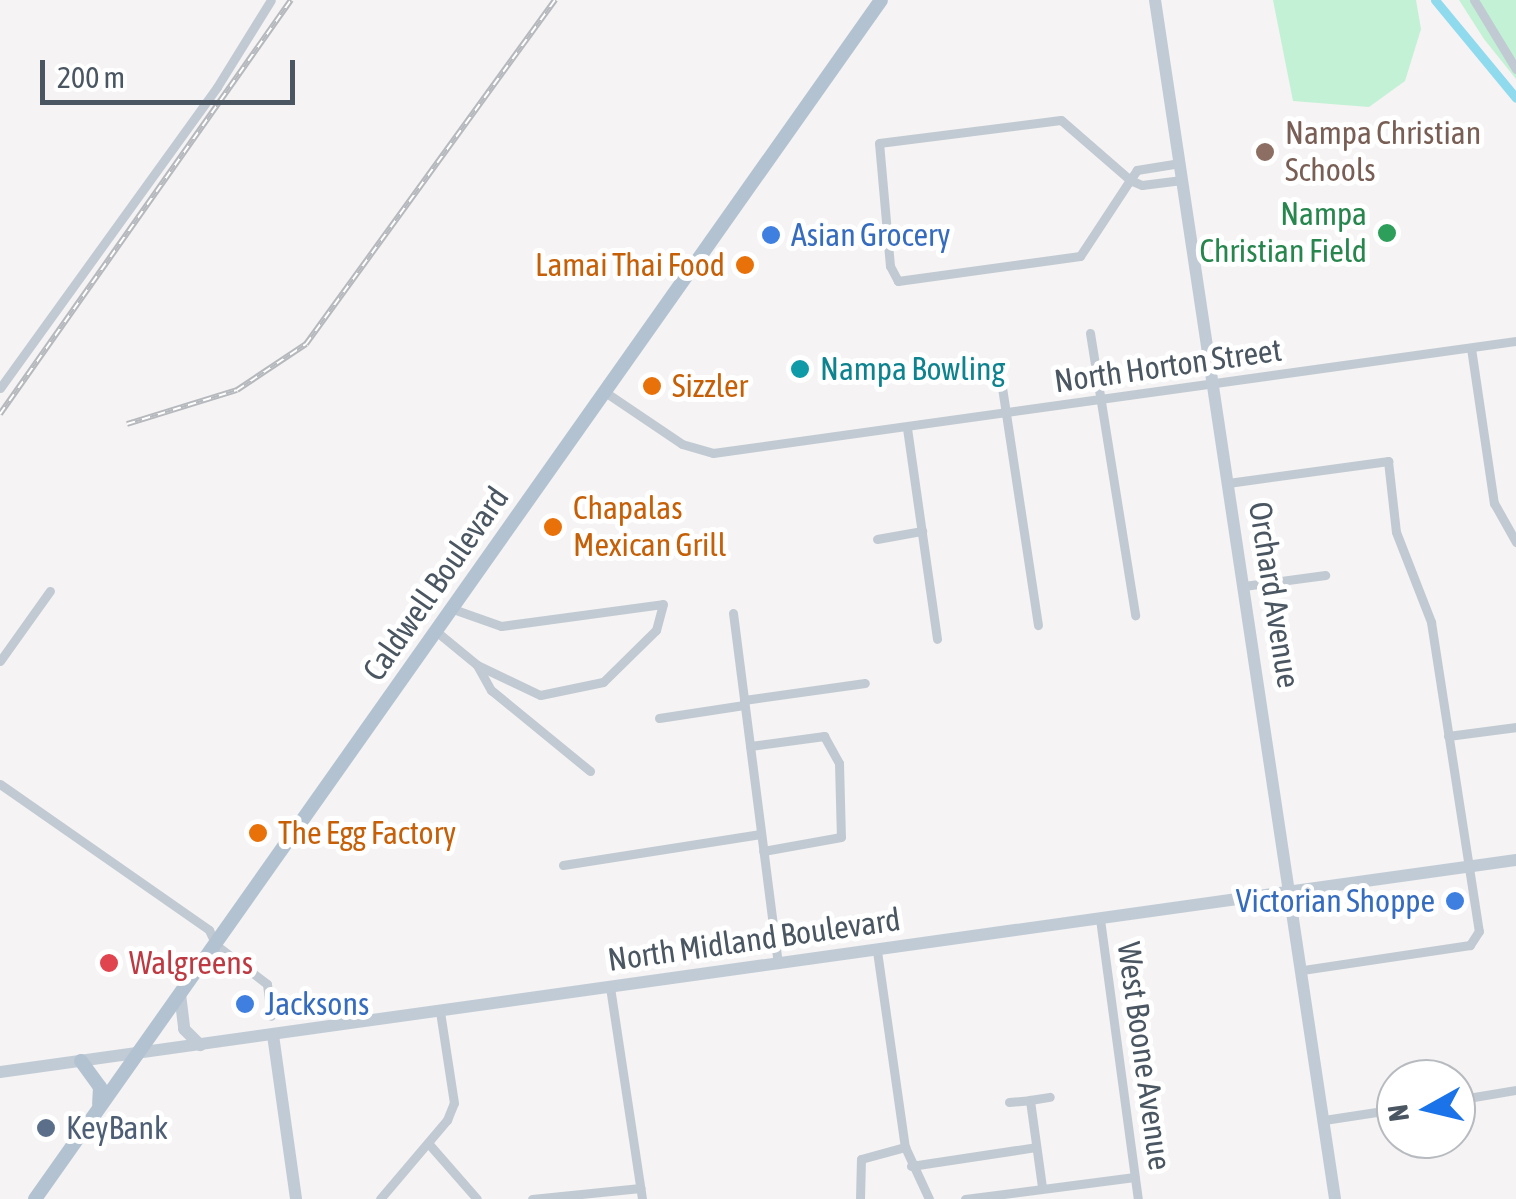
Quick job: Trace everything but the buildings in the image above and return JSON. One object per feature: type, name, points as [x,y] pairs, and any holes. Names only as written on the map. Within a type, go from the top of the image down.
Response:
[{"type":"main road","name":"Caldwell Boulevard","points":[[35,1199],[881,0]]},
{"type":"main road","points":[[81,1061],[100,1088],[98,1107]]},
{"type":"street","points":[[0,388],[217,87],[272,0]]},
{"type":"street","name":"Orchard Avenue","points":[[1155,0],[1335,1199]]},
{"type":"street","points":[[1474,0],[1516,69]]},
{"type":"street","points":[[1180,163],[1137,170],[1130,180],[1080,256],[898,281],[890,266],[875,153],[879,143],[899,138],[1061,120],[1130,180],[1142,185],[1182,180]]},
{"type":"street","points":[[1090,333],[1135,615]]},
{"type":"street","name":"North Horton Street","points":[[605,392],[707,453],[1214,386],[1516,340]]},
{"type":"street","points":[[1471,348],[1494,503],[1516,542]]},
{"type":"street","points":[[1000,374],[1038,625]]},
{"type":"street","points":[[907,428],[937,639]]},
{"type":"street","points":[[1228,483],[1388,461],[1396,532],[1425,593],[1479,931],[1470,945],[1302,970]]},
{"type":"street","points":[[878,539],[922,531]]},
{"type":"street","points":[[1244,586],[1326,575]]},
{"type":"street","points":[[0,662],[50,591]]},
{"type":"street","points":[[436,632],[477,665],[540,695],[603,682],[656,630],[662,604],[501,626],[452,609]]},
{"type":"street","points":[[733,613],[778,964]]},
{"type":"street","points":[[477,665],[491,690],[590,771]]},
{"type":"street","points":[[659,718],[866,683]]},
{"type":"street","points":[[1448,736],[1516,726]]},
{"type":"street","points":[[750,746],[824,736],[834,744],[838,763],[841,837],[764,850]]},
{"type":"street","points":[[0,784],[209,930],[216,945],[267,984],[271,1016]]},
{"type":"street","points":[[563,864],[761,834]]},
{"type":"street","name":"North Midland Boulevard","points":[[0,1072],[1516,860]]},
{"type":"street","name":"West Boone Avenue","points":[[1100,919],[1138,1199]]},
{"type":"street","points":[[876,951],[905,1147],[930,1199]]},
{"type":"street","points":[[532,1199],[641,1194],[610,987]]},
{"type":"street","points":[[180,994],[184,1029],[200,1045]]},
{"type":"street","points":[[380,1199],[428,1143],[454,1103],[440,1012]]},
{"type":"street","points":[[274,1034],[296,1199]]},
{"type":"street","points":[[1476,1097],[1516,1090]]},
{"type":"street","points":[[1009,1102],[1050,1097]]},
{"type":"street","points":[[1030,1100],[1042,1187]]},
{"type":"street","points":[[1324,1120],[1376,1112]]},
{"type":"street","points":[[428,1143],[477,1199]]},
{"type":"street","points":[[860,1199],[861,1159],[905,1147]]},
{"type":"street","points":[[911,1166],[1036,1147]]},
{"type":"street","points":[[965,1199],[1031,1194],[1042,1187],[1135,1176]]},
{"type":"green space","points":[[1273,0],[1416,0],[1421,29],[1405,81],[1369,107],[1293,101]]},
{"type":"green space","points":[[1459,0],[1516,0],[1516,79],[1484,39]]},
{"type":"waterway","points":[[1435,0],[1516,98]]},
{"type":"railway","points":[[0,414],[291,0]]},
{"type":"railway","points":[[127,424],[237,390],[306,344],[555,0]]},
{"type":"place","name":"Nampa Christian Schools","points":[[1265,152]]},
{"type":"place","name":"Nampa Christian Field","points":[[1387,233]]},
{"type":"place","name":"Asian Grocery","points":[[771,235]]},
{"type":"place","name":"Lamai Thai Food","points":[[745,265]]},
{"type":"place","name":"Nampa Bowling","points":[[800,369]]},
{"type":"place","name":"Sizzler","points":[[652,386]]},
{"type":"place","name":"Chapalas Mexican Grill","points":[[553,527]]},
{"type":"place","name":"The Egg Factory","points":[[258,833]]},
{"type":"place","name":"Victorian Shoppe","points":[[1455,901]]},
{"type":"place","name":"Walgreens","points":[[109,963]]},
{"type":"place","name":"Jacksons","points":[[245,1004]]},
{"type":"place","name":"KeyBank","points":[[46,1128]]}]
